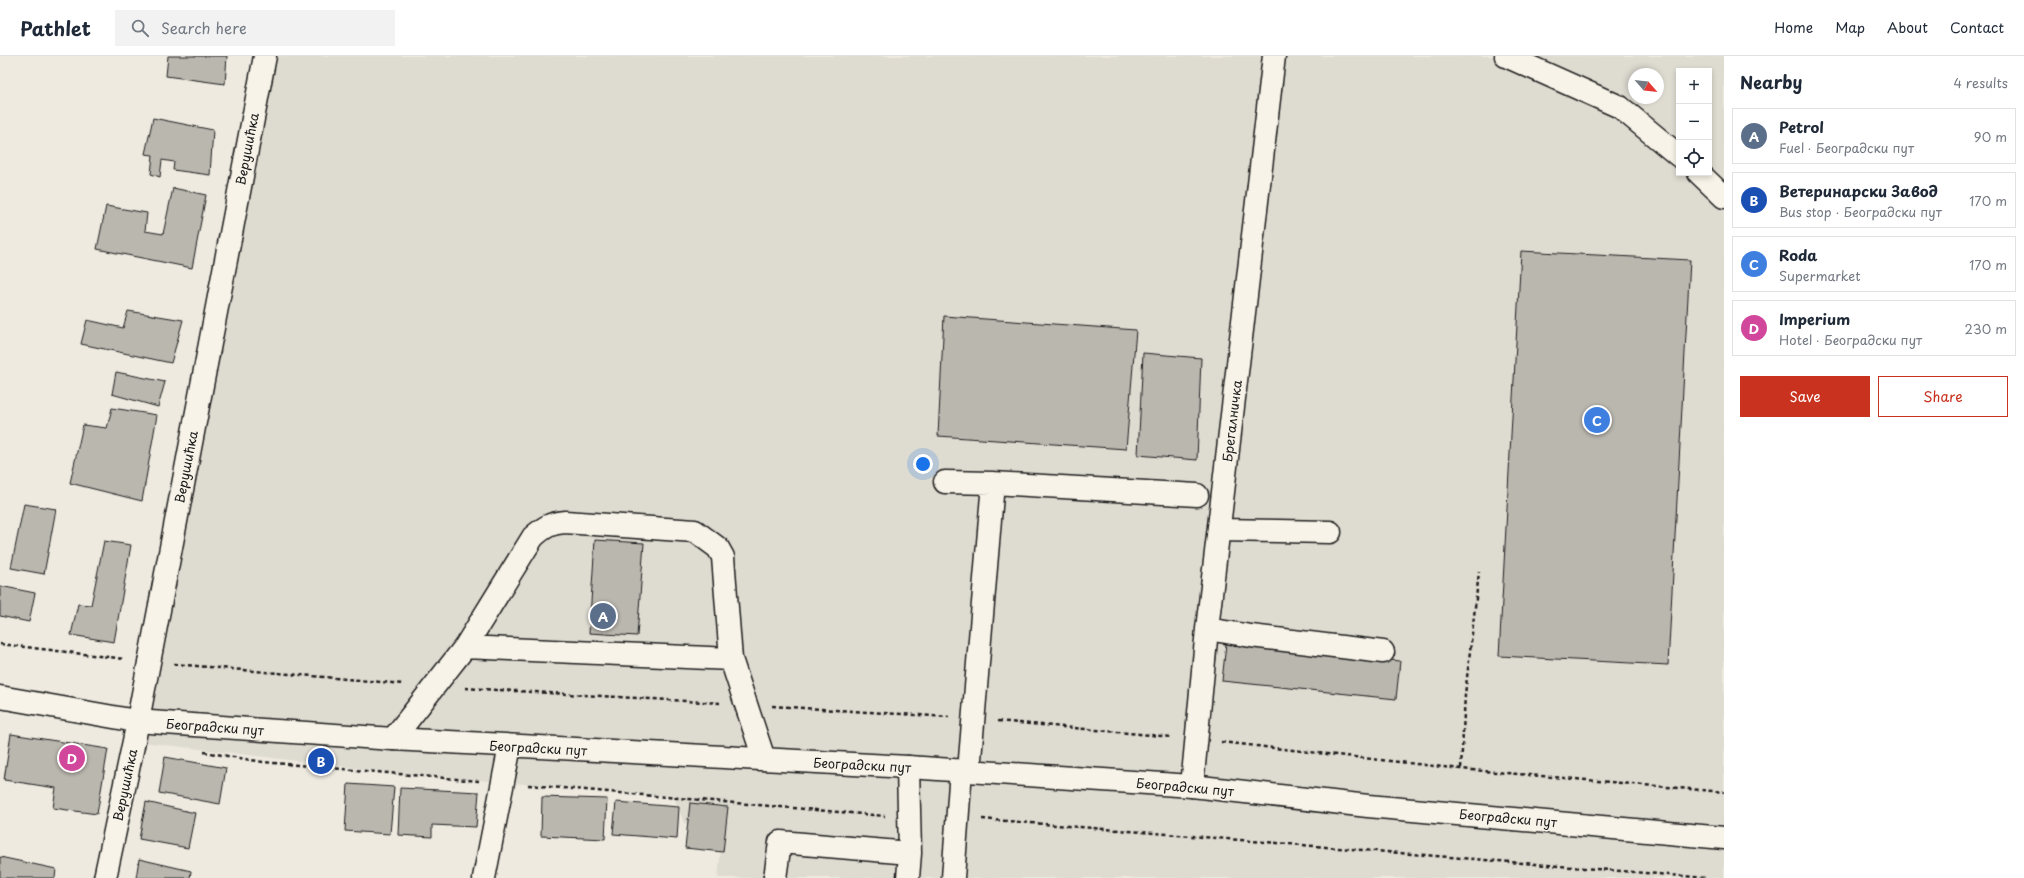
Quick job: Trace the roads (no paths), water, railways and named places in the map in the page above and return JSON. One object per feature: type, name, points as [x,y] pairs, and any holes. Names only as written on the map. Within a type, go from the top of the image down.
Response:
[{"type":"street","name":"Верушићка","points":[[105,878],[265,56]]},
{"type":"street","name":"Брегалничка","points":[[1192,786],[1207,629],[1274,56]]},
{"type":"street","points":[[1506,56],[1620,107],[1676,154]]},
{"type":"street","points":[[945,482],[993,483],[1197,495]]},
{"type":"street","points":[[953,878],[965,771],[973,719],[993,483]]},
{"type":"street","points":[[393,739],[465,647],[533,537],[544,526],[553,522],[565,522],[695,531],[707,538],[718,548],[723,558],[731,659],[764,759]]},
{"type":"street","points":[[1219,530],[1330,532]]},
{"type":"street","points":[[1207,629],[1251,636],[1383,652]]},
{"type":"street","points":[[465,647],[731,659]]},
{"type":"street","name":"Београдски пут","points":[[0,697],[136,722],[510,746],[908,767],[1192,786],[1368,806],[1724,838]]},
{"type":"street","points":[[484,878],[510,746]]},
{"type":"street","points":[[908,767],[910,853],[908,878]]},
{"type":"street","points":[[775,878],[780,842],[910,853]]},
{"type":"place","name":"Roda","points":[[1597,420]]},
{"type":"place","name":"Petrol","points":[[603,616]]},
{"type":"place","name":"Imperium","points":[[72,758]]},
{"type":"place","name":"Ветеринарски Завод","points":[[321,761]]}]
